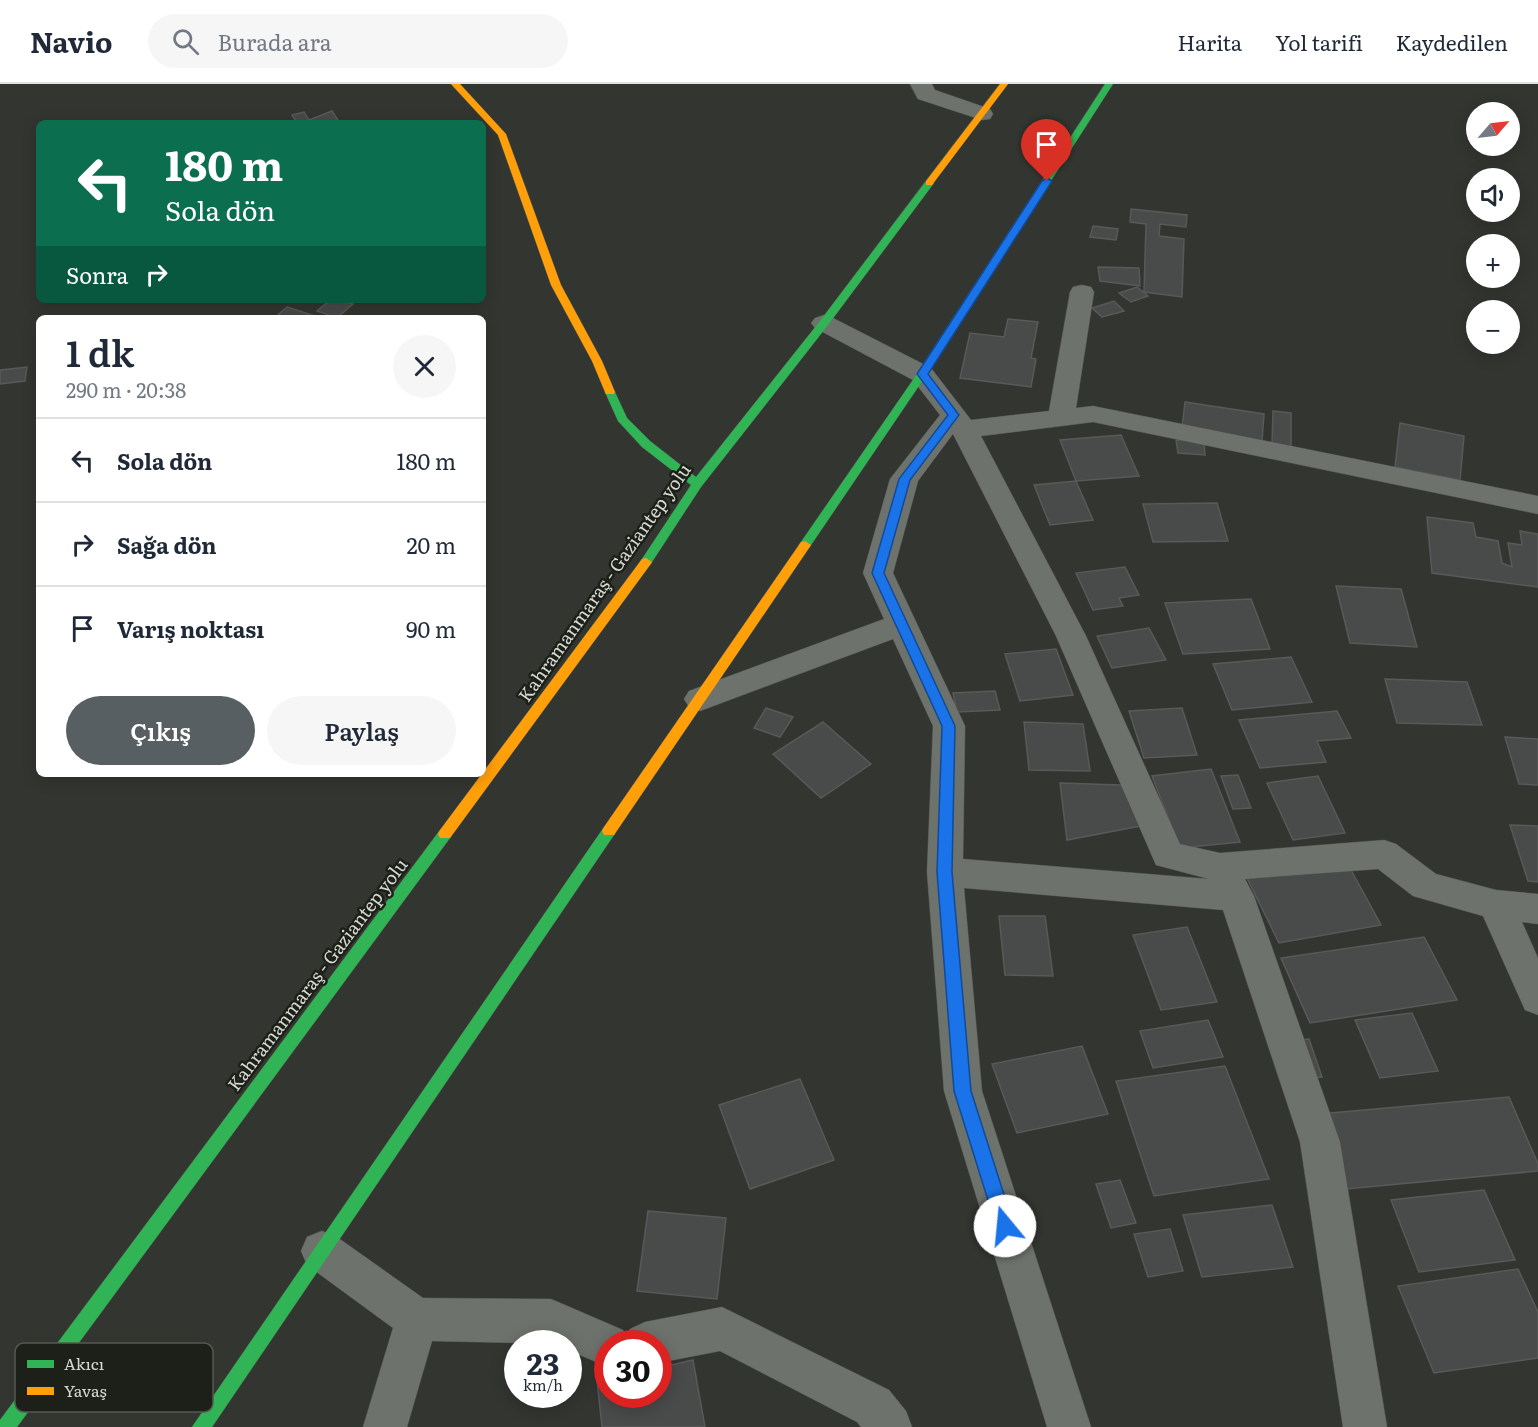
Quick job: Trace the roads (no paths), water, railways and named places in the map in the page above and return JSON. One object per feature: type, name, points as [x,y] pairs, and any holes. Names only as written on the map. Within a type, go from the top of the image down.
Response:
[{"type":"main road","points":[[455,84],[501,134],[556,285],[597,361],[622,419],[646,444],[697,484]]},
{"type":"main road","name":"Kahramanmaraş - Gaziantep yolu","points":[[68,1343],[654,552],[697,484],[824,322],[1004,84]]},
{"type":"main road","points":[[213,1410],[922,374],[1109,84]]},
{"type":"main road","name":"Kahramanmaraş - Gaziantep yolu","points":[[6,1427],[17,1412]]},
{"type":"main road","points":[[201,1427],[211,1412]]},
{"type":"street","points":[[921,84],[926,94],[981,114]]},
{"type":"street","points":[[1061,417],[1082,292]]},
{"type":"street","points":[[824,322],[922,374],[959,422],[1071,636],[1168,855],[1228,881],[1320,1142],[1365,1427]]},
{"type":"street","points":[[1069,1427],[963,1091],[945,872],[949,726],[878,573],[904,479],[959,422],[1093,414],[1538,505]]},
{"type":"street","points":[[700,699],[902,624]]},
{"type":"street","points":[[945,872],[1228,881],[1384,854],[1425,886],[1496,905],[1538,909]]},
{"type":"street","points":[[1496,905],[1538,999]]},
{"type":"street","points":[[322,1251],[417,1319],[551,1321],[594,1339]]},
{"type":"street","points":[[385,1427],[417,1319]]},
{"type":"street","points":[[672,1339],[722,1329],[873,1406],[890,1427]]}]
